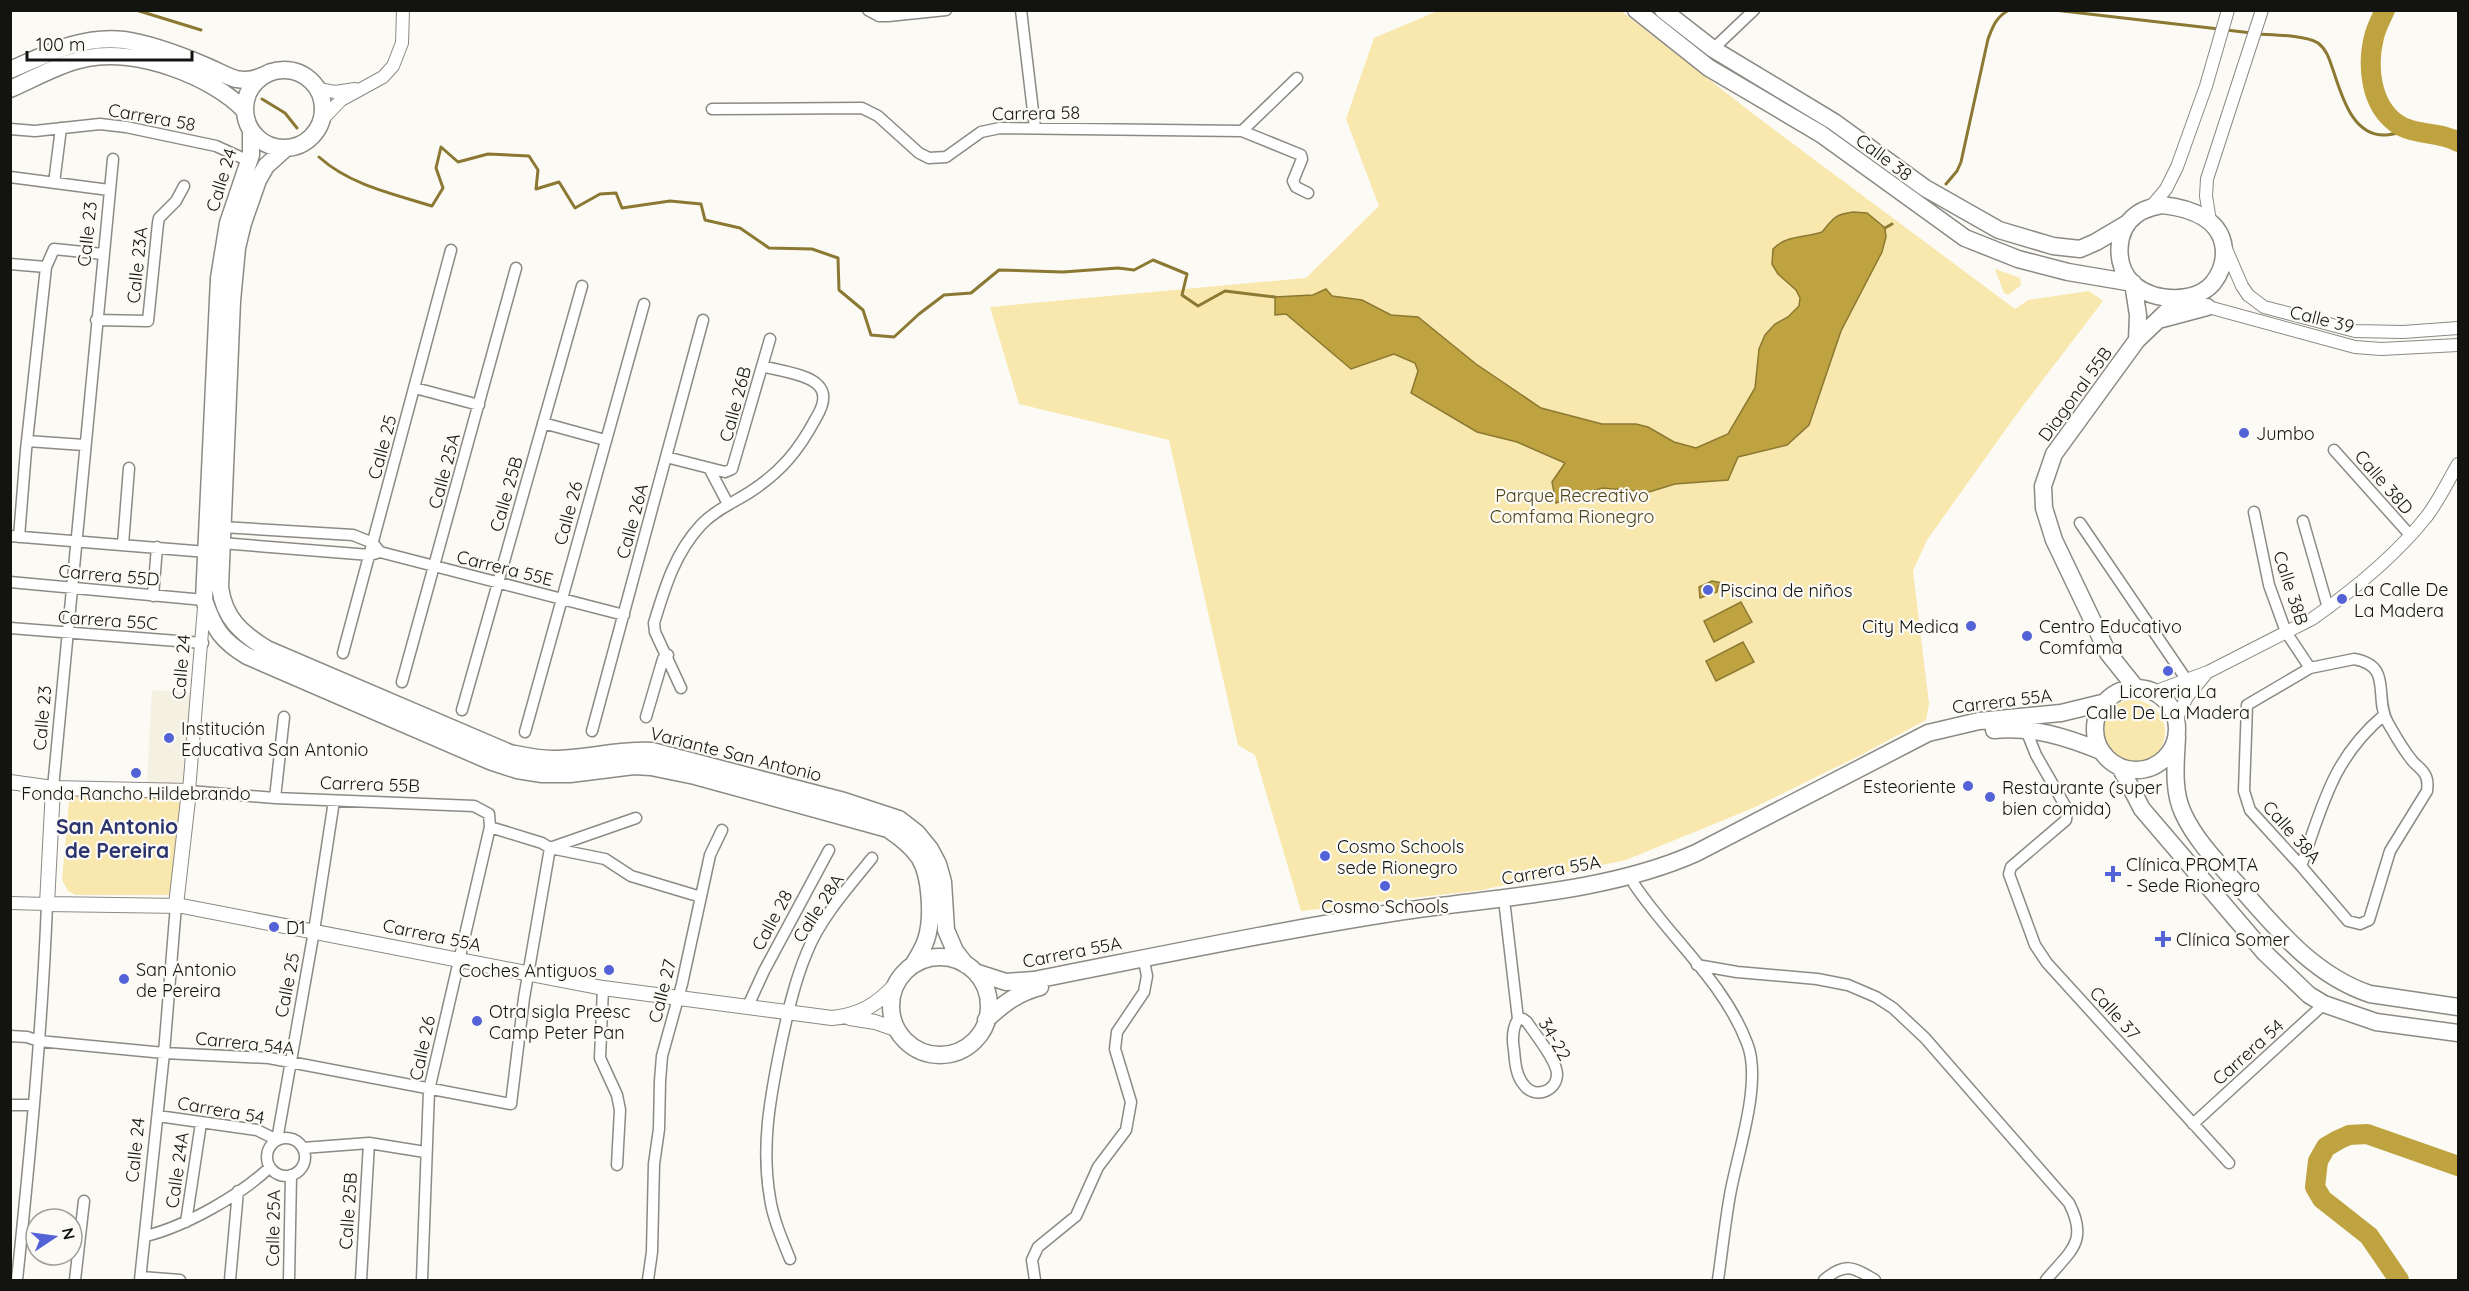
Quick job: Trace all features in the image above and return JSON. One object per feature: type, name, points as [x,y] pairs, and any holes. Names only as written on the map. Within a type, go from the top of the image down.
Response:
[{"type":"main road","name":"Calle 38","points":[[1636,10],[1709,68],[1821,134],[1965,238],[1993,251],[2028,262],[2077,274],[2133,283]]},
{"type":"main road","name":"Calle 38","points":[[1663,10],[1713,49],[1834,122],[1925,188],[1999,230],[2065,249],[2080,249],[2128,223]]},
{"type":"main road","points":[[10,70],[67,45],[93,39],[123,40],[149,45],[181,56],[236,79],[253,81],[277,71],[293,71],[307,78],[318,90],[323,105],[321,122],[317,130],[304,143],[286,148],[266,144],[251,130],[245,111],[233,98],[213,85],[146,59],[116,56],[88,58],[55,69],[10,89]]},
{"type":"main road","points":[[245,111],[249,92],[262,76]]},
{"type":"main road","name":"Calle 24","points":[[204,600],[219,278],[228,223],[249,161],[251,130]]},
{"type":"main road","name":"Calle 24","points":[[222,600],[220,587],[222,535],[237,248],[258,180],[266,166],[286,148]]},
{"type":"main road","points":[[2162,205],[2193,212],[2210,221],[2222,240],[2223,263],[2217,278],[2205,291],[2180,299],[2153,293],[2133,283],[2123,269],[2119,249],[2121,236],[2128,223],[2138,213],[2162,205]]},
{"type":"main road","name":"Diagonal 55B","points":[[2133,283],[2138,315],[2137,340]]},
{"type":"main road","name":"Diagonal 55B","points":[[2108,653],[2054,540],[2044,508],[2043,486],[2054,454],[2137,340],[2180,299]]},
{"type":"main road","points":[[2158,320],[2207,307]]},
{"type":"main road","name":"Variante San Antonio","points":[[204,600],[216,629],[224,639],[247,656],[492,762],[517,770],[542,774],[570,774],[651,766],[888,829],[901,838],[919,858],[927,881],[929,925],[926,939],[913,965]]},
{"type":"main road","name":"Variante San Antonio","points":[[222,600],[233,624],[246,636],[267,649],[510,753],[532,758],[552,759],[630,750],[652,751],[844,801],[899,819],[917,833],[938,864],[942,882],[946,930],[955,951],[971,969]]},
{"type":"main road","points":[[2108,653],[2136,688]]},
{"type":"main road","points":[[2108,653],[2112,684],[2108,700],[2098,714],[2095,733],[2101,751],[2109,761],[2120,767],[2141,771],[2160,763],[2168,756],[2177,736]]},
{"type":"main road","points":[[2123,673],[2160,690],[2176,719],[2176,789],[2183,812],[2194,833],[2267,918],[2300,952],[2338,981],[2357,990],[2370,994],[2454,1006]]},
{"type":"main road","points":[[2108,700],[2122,691],[2136,688],[2160,690]]},
{"type":"main road","name":"Carrera 55A","points":[[971,969],[1006,982],[1034,980],[1238,939],[1405,911],[1504,898],[1629,876],[1671,864],[1696,853],[1928,733],[1979,721],[2061,713],[2108,700]]},
{"type":"main road","name":"Carrera 55A","points":[[986,1020],[1008,1000],[1027,990],[1335,932],[1505,908],[1634,884],[1678,871],[1704,860],[1937,741],[1980,732],[2026,730],[2067,738],[2101,751]]},
{"type":"main road","points":[[2120,767],[2142,809],[2265,953],[2309,995],[2324,1005],[2376,1022],[2453,1032]]},
{"type":"main road","name":"Carrera 55B","points":[[10,782],[53,788],[189,791]]},
{"type":"main road","name":"Calle 23","points":[[47,904],[53,788]]},
{"type":"main road","name":"Calle 24","points":[[176,905],[189,791]]},
{"type":"main road","name":"Carrera 55A","points":[[47,904],[176,905],[603,988],[787,1014],[845,1017],[875,1022],[898,1030]]},
{"type":"main road","points":[[939,957],[958,961],[971,969],[986,991],[988,1006],[986,1020],[971,1043],[963,1049],[936,1055],[910,1045],[898,1030],[892,1012],[891,1002],[896,984],[913,965],[939,957]]},
{"type":"main road","name":"Carrera 55A","points":[[845,1017],[869,1009],[896,984]]},
{"type":"street","points":[[321,122],[341,100],[383,77],[398,55],[402,43],[403,10]]},
{"type":"street","points":[[869,11],[879,16],[888,16],[946,10]]},
{"type":"street","points":[[1021,10],[1035,128]]},
{"type":"street","points":[[1713,49],[1754,10]]},
{"type":"street","points":[[2150,208],[2173,177],[2228,10]]},
{"type":"street","points":[[2210,221],[2206,196],[2207,178],[2262,10]]},
{"type":"street","points":[[1297,78],[1242,131],[1301,155],[1302,159],[1293,181],[1296,187],[1308,193]]},
{"type":"street","points":[[318,90],[335,92],[365,87]]},
{"type":"street","name":"Carrera 58","points":[[712,109],[862,108],[878,116],[919,153],[938,159],[946,157],[981,132],[1000,128],[1242,131]]},
{"type":"street","name":"Carrera 58","points":[[10,129],[35,131],[100,124],[126,127],[216,146],[249,161]]},
{"type":"street","points":[[54,183],[61,129]]},
{"type":"street","name":"Calle 23","points":[[53,788],[113,159]]},
{"type":"street","points":[[10,177],[110,190]]},
{"type":"street","name":"Calle 23A","points":[[96,320],[148,321],[159,218],[176,201],[184,186]]},
{"type":"street","name":"Calle 39","points":[[2222,240],[2242,286],[2248,295],[2264,307],[2355,331],[2403,332],[2458,328]]},
{"type":"street","points":[[103,254],[54,249],[46,267],[15,537],[207,552]]},
{"type":"street","name":"Calle 25","points":[[342,653],[374,550],[451,250]]},
{"type":"street","points":[[10,264],[46,267]]},
{"type":"street","name":"Calle 25A","points":[[402,682],[516,268]]},
{"type":"street","name":"Calle 25B","points":[[462,710],[582,286]]},
{"type":"street","name":"Calle 39","points":[[2180,299],[2355,347],[2381,349],[2458,345]]},
{"type":"street","name":"Calle 26","points":[[525,732],[644,304]]},
{"type":"street","name":"Calle 26A","points":[[592,731],[703,320]]},
{"type":"street","name":"Calle 26B","points":[[709,468],[724,472],[732,469],[736,464],[770,339]]},
{"type":"street","points":[[681,688],[668,655],[655,632],[654,623],[676,558],[703,523],[765,481],[789,459],[801,446],[820,412],[824,399],[820,388],[813,381],[762,366]]},
{"type":"street","points":[[415,388],[479,405]]},
{"type":"street","points":[[543,423],[605,440]]},
{"type":"street","points":[[27,441],[84,445]]},
{"type":"street","name":"Calle 38D","points":[[2334,450],[2410,535]]},
{"type":"street","points":[[666,457],[709,468],[728,504]]},
{"type":"street","points":[[2160,690],[2208,672],[2328,608],[2401,546],[2427,515],[2458,464]]},
{"type":"street","points":[[123,544],[129,468]]},
{"type":"street","name":"Calle 38B","points":[[2254,512],[2269,585],[2286,632],[2310,668]]},
{"type":"street","points":[[2302,521],[2328,608]]},
{"type":"street","points":[[2080,523],[2186,680]]},
{"type":"street","name":"Carrera 55E","points":[[222,535],[337,533],[353,535],[374,550]]},
{"type":"street","name":"Carrera 55E","points":[[222,535],[374,550],[624,615]]},
{"type":"street","points":[[153,596],[157,547]]},
{"type":"street","name":"Carrera 55D","points":[[10,582],[204,600]]},
{"type":"street","name":"Calle 24","points":[[189,791],[203,643],[204,600]]},
{"type":"street","name":"Carrera 55C","points":[[10,628],[203,643]]},
{"type":"street","points":[[203,643],[224,639]]},
{"type":"street","points":[[646,717],[663,659],[668,655]]},
{"type":"street","points":[[2301,866],[2339,765],[2355,743],[2384,715],[2380,676],[2376,668],[2370,664],[2354,660],[2310,668]]},
{"type":"street","name":"Calle 38A","points":[[2310,668],[2247,705],[2245,801],[2250,810],[2348,921],[2360,924],[2369,920],[2390,851],[2427,791],[2428,782],[2424,773],[2412,762],[2384,715]]},
{"type":"street","points":[[2176,719],[2187,697],[2208,672]]},
{"type":"street","points":[[275,798],[284,717]]},
{"type":"street","name":"Calle 37","points":[[2026,730],[2036,755],[2067,809],[2066,820],[2011,867],[2009,874],[2035,945],[2047,963],[2229,1163]]},
{"type":"street","name":"Carrera 55B","points":[[189,791],[275,798],[474,807],[489,813],[490,826]]},
{"type":"street","name":"Calle 25","points":[[277,1140],[334,801]]},
{"type":"street","points":[[550,848],[636,818]]},
{"type":"street","points":[[490,826],[542,843],[550,848],[605,859],[631,876],[701,897]]},
{"type":"street","name":"Calle 26","points":[[422,1281],[429,1090],[457,960],[490,826]]},
{"type":"street","name":"Calle 27","points":[[648,1281],[652,1252],[654,1164],[660,1129],[660,1081],[663,1056],[710,855],[722,830]]},
{"type":"street","points":[[529,974],[550,848]]},
{"type":"street","name":"Calle 28","points":[[747,1008],[764,971],[829,850]]},
{"type":"street","name":"Calle 28A","points":[[790,1259],[770,1200],[766,1173],[765,1137],[768,1106],[787,1014],[807,950],[834,906],[872,858]]},
{"type":"street","points":[[1634,884],[1697,965],[1739,1025],[1751,1055],[1752,1069],[1745,1126],[1730,1193],[1718,1281]]},
{"type":"street","name":"Carrera 55A","points":[[10,903],[47,904]]},
{"type":"street","name":"Calle 23","points":[[17,1281],[34,1105],[47,904]]},
{"type":"street","name":"Calle 24","points":[[140,1279],[158,1116],[176,905]]},
{"type":"street","name":"34-22","points":[[1505,908],[1518,1019],[1513,1031],[1518,1075],[1529,1091],[1542,1092],[1552,1087],[1556,1081],[1555,1067],[1527,1022],[1518,1019]]},
{"type":"street","points":[[1697,965],[1737,972],[1784,974],[1842,984],[1870,994],[1893,1008],[1925,1038],[2069,1203],[2080,1231],[2076,1244],[2046,1281]]},
{"type":"street","points":[[1035,1281],[1032,1260],[1038,1247],[1076,1216],[1098,1167],[1126,1130],[1131,1102],[1115,1049],[1117,1032],[1144,992],[1147,976],[1145,966]]},
{"type":"street","name":"Carrera 54A","points":[[10,1036],[164,1053],[290,1061],[312,1068],[511,1104],[529,974]]},
{"type":"street","points":[[603,988],[600,1058],[617,1095],[620,1110],[617,1164]]},
{"type":"street","name":"Carrera 54","points":[[2193,1124],[2324,1005]]},
{"type":"street","points":[[10,1105],[34,1105]]},
{"type":"street","name":"Carrera 54","points":[[158,1116],[257,1131],[277,1140]]},
{"type":"street","name":"Calle 24A","points":[[186,1222],[201,1123]]},
{"type":"street","points":[[303,1148],[304,1163],[298,1171],[291,1175],[279,1174],[270,1167],[267,1155],[272,1143],[277,1140],[292,1139],[303,1148],[369,1143],[425,1152]]},
{"type":"street","name":"Calle 25B","points":[[361,1281],[369,1143]]},
{"type":"street","points":[[146,1236],[186,1222],[258,1178],[270,1167]]},
{"type":"street","name":"Calle 25A","points":[[289,1281],[291,1175]]},
{"type":"street","points":[[230,1281],[238,1191]]},
{"type":"street","points":[[75,1281],[84,1201]]},
{"type":"street","points":[[1824,1281],[1839,1269],[1848,1268],[1855,1269],[1875,1281]]},
{"type":"street","points":[[140,1279],[180,1281]]},
{"type":"shaded area","points":[[1867,213],[1885,228],[1886,237],[1882,252],[1841,331],[1809,425],[1787,445],[1738,457],[1728,480],[1675,484],[1649,492],[1602,488],[1556,503],[1552,482],[1565,463],[1517,442],[1477,432],[1411,393],[1418,371],[1415,363],[1394,354],[1351,369],[1286,314],[1275,315],[1275,297],[1313,295],[1326,289],[1332,296],[1362,300],[1391,315],[1418,317],[1476,364],[1541,408],[1602,424],[1636,424],[1648,427],[1674,442],[1696,448],[1728,434],[1755,388],[1759,349],[1765,335],[1775,324],[1788,317],[1799,306],[1800,298],[1796,290],[1778,274],[1772,264],[1773,249],[1784,241],[1822,232],[1841,214]]},
{"type":"shaded area","name":"Piscina de niños","points":[[1712,581],[1722,583],[1718,586],[1717,592],[1700,598],[1699,587]]},
{"type":"shaded area","points":[[1741,602],[1752,622],[1714,642],[1704,621]]},
{"type":"shaded area","points":[[1743,642],[1754,662],[1716,681],[1706,661]]},
{"type":"shaded area","name":"Institución Educativa San Antonio","points":[[152,690],[191,693],[185,785],[147,782]]},
{"type":"green space","name":"Parque Recreativo Comfama Rionegro","points":[[1440,10],[1621,11],[1756,116],[2015,309],[2028,300],[2089,291],[2103,301],[2016,415],[1927,540],[1913,571],[1929,704],[1926,720],[1753,808],[1626,860],[1482,890],[1301,911],[1255,755],[1238,745],[1169,440],[1019,404],[990,307],[1306,278],[1379,206],[1346,119],[1374,38]]},
{"type":"green space","points":[[1995,269],[2020,278],[2021,285],[2008,295],[2004,293]]},
{"type":"green space","points":[[2133,700],[2145,702],[2156,709],[2163,720],[2165,732],[2163,744],[2156,755],[2145,762],[2133,764],[2121,762],[2110,755],[2103,744],[2101,732],[2103,720],[2110,709],[2121,702]]},
{"type":"green space","points":[[73,794],[170,797],[179,800],[184,806],[175,889],[169,895],[76,895],[68,891],[62,880],[69,802]]},
{"type":"waterway","points":[[136,10],[201,30]]},
{"type":"waterway","points":[[1946,184],[1961,162],[1988,39],[1998,19],[2009,10]]},
{"type":"waterway","points":[[2054,10],[2219,29]]},
{"type":"waterway","points":[[2385,10],[2375,34],[2371,60],[2373,83],[2381,105],[2387,115],[2403,127],[2443,136],[2458,142]]},
{"type":"waterway","points":[[2226,30],[2252,33]]},
{"type":"waterway","points":[[2258,34],[2298,37],[2321,45],[2349,111],[2364,129],[2374,134],[2386,135],[2414,130]]},
{"type":"waterway","points":[[262,99],[285,113],[297,128]]},
{"type":"waterway","points":[[319,157],[331,167],[358,182],[432,206],[443,188],[436,168],[441,147],[458,162],[488,154],[529,156],[538,170],[536,189],[559,182],[575,208],[600,194],[616,193],[622,208],[670,201],[701,204],[705,220],[740,228],[769,248],[812,249],[838,258],[839,290],[863,310],[871,335],[894,337],[944,295],[971,293],[999,270],[1063,272],[1118,268],[1134,270],[1153,260],[1187,274],[1182,295],[1198,306],[1225,291],[1275,297]]},
{"type":"waterway","points":[[1885,228],[1892,224]]},
{"type":"waterway","points":[[2399,1280],[2369,1236],[2322,1199],[2315,1187],[2318,1161],[2326,1147],[2338,1140],[2349,1135],[2367,1134],[2458,1166]]},
{"type":"place","name":"Jumbo","points":[[2244,433]]},
{"type":"place","name":"Piscina de niños","points":[[1708,590]]},
{"type":"place","name":"La Calle De La Madera","points":[[2342,599]]},
{"type":"place","name":"City Medica","points":[[1971,626]]},
{"type":"place","name":"Centro Educativo Comfama","points":[[2027,636]]},
{"type":"place","name":"Licoreria La Calle De La Madera","points":[[2168,671]]},
{"type":"place","name":"Institución Educativa San Antonio","points":[[169,738]]},
{"type":"place","name":"Fonda Rancho Hildebrando","points":[[136,773]]},
{"type":"place","name":"Esteoriente","points":[[1968,786]]},
{"type":"place","name":"Restaurante (super bien comida)","points":[[1990,797]]},
{"type":"place","name":"Cosmo Schools sede Rionegro","points":[[1325,856]]},
{"type":"place","name":"Clínica PROMTA - Sede Rionegro","points":[[2113,874]]},
{"type":"place","name":"Cosmo Schools","points":[[1385,886]]},
{"type":"place","name":"D1","points":[[274,927]]},
{"type":"place","name":"Clínica Somer","points":[[2163,939]]},
{"type":"place","name":"Coches Antiguos","points":[[609,970]]},
{"type":"place","name":"San Antonio de Pereira","points":[[124,979]]},
{"type":"place","name":"Otra sigla Preesc Camp Peter Pan","points":[[477,1021]]},
{"type":"district","name":"San Antonio de Pereira","points":[[117,838]]}]
